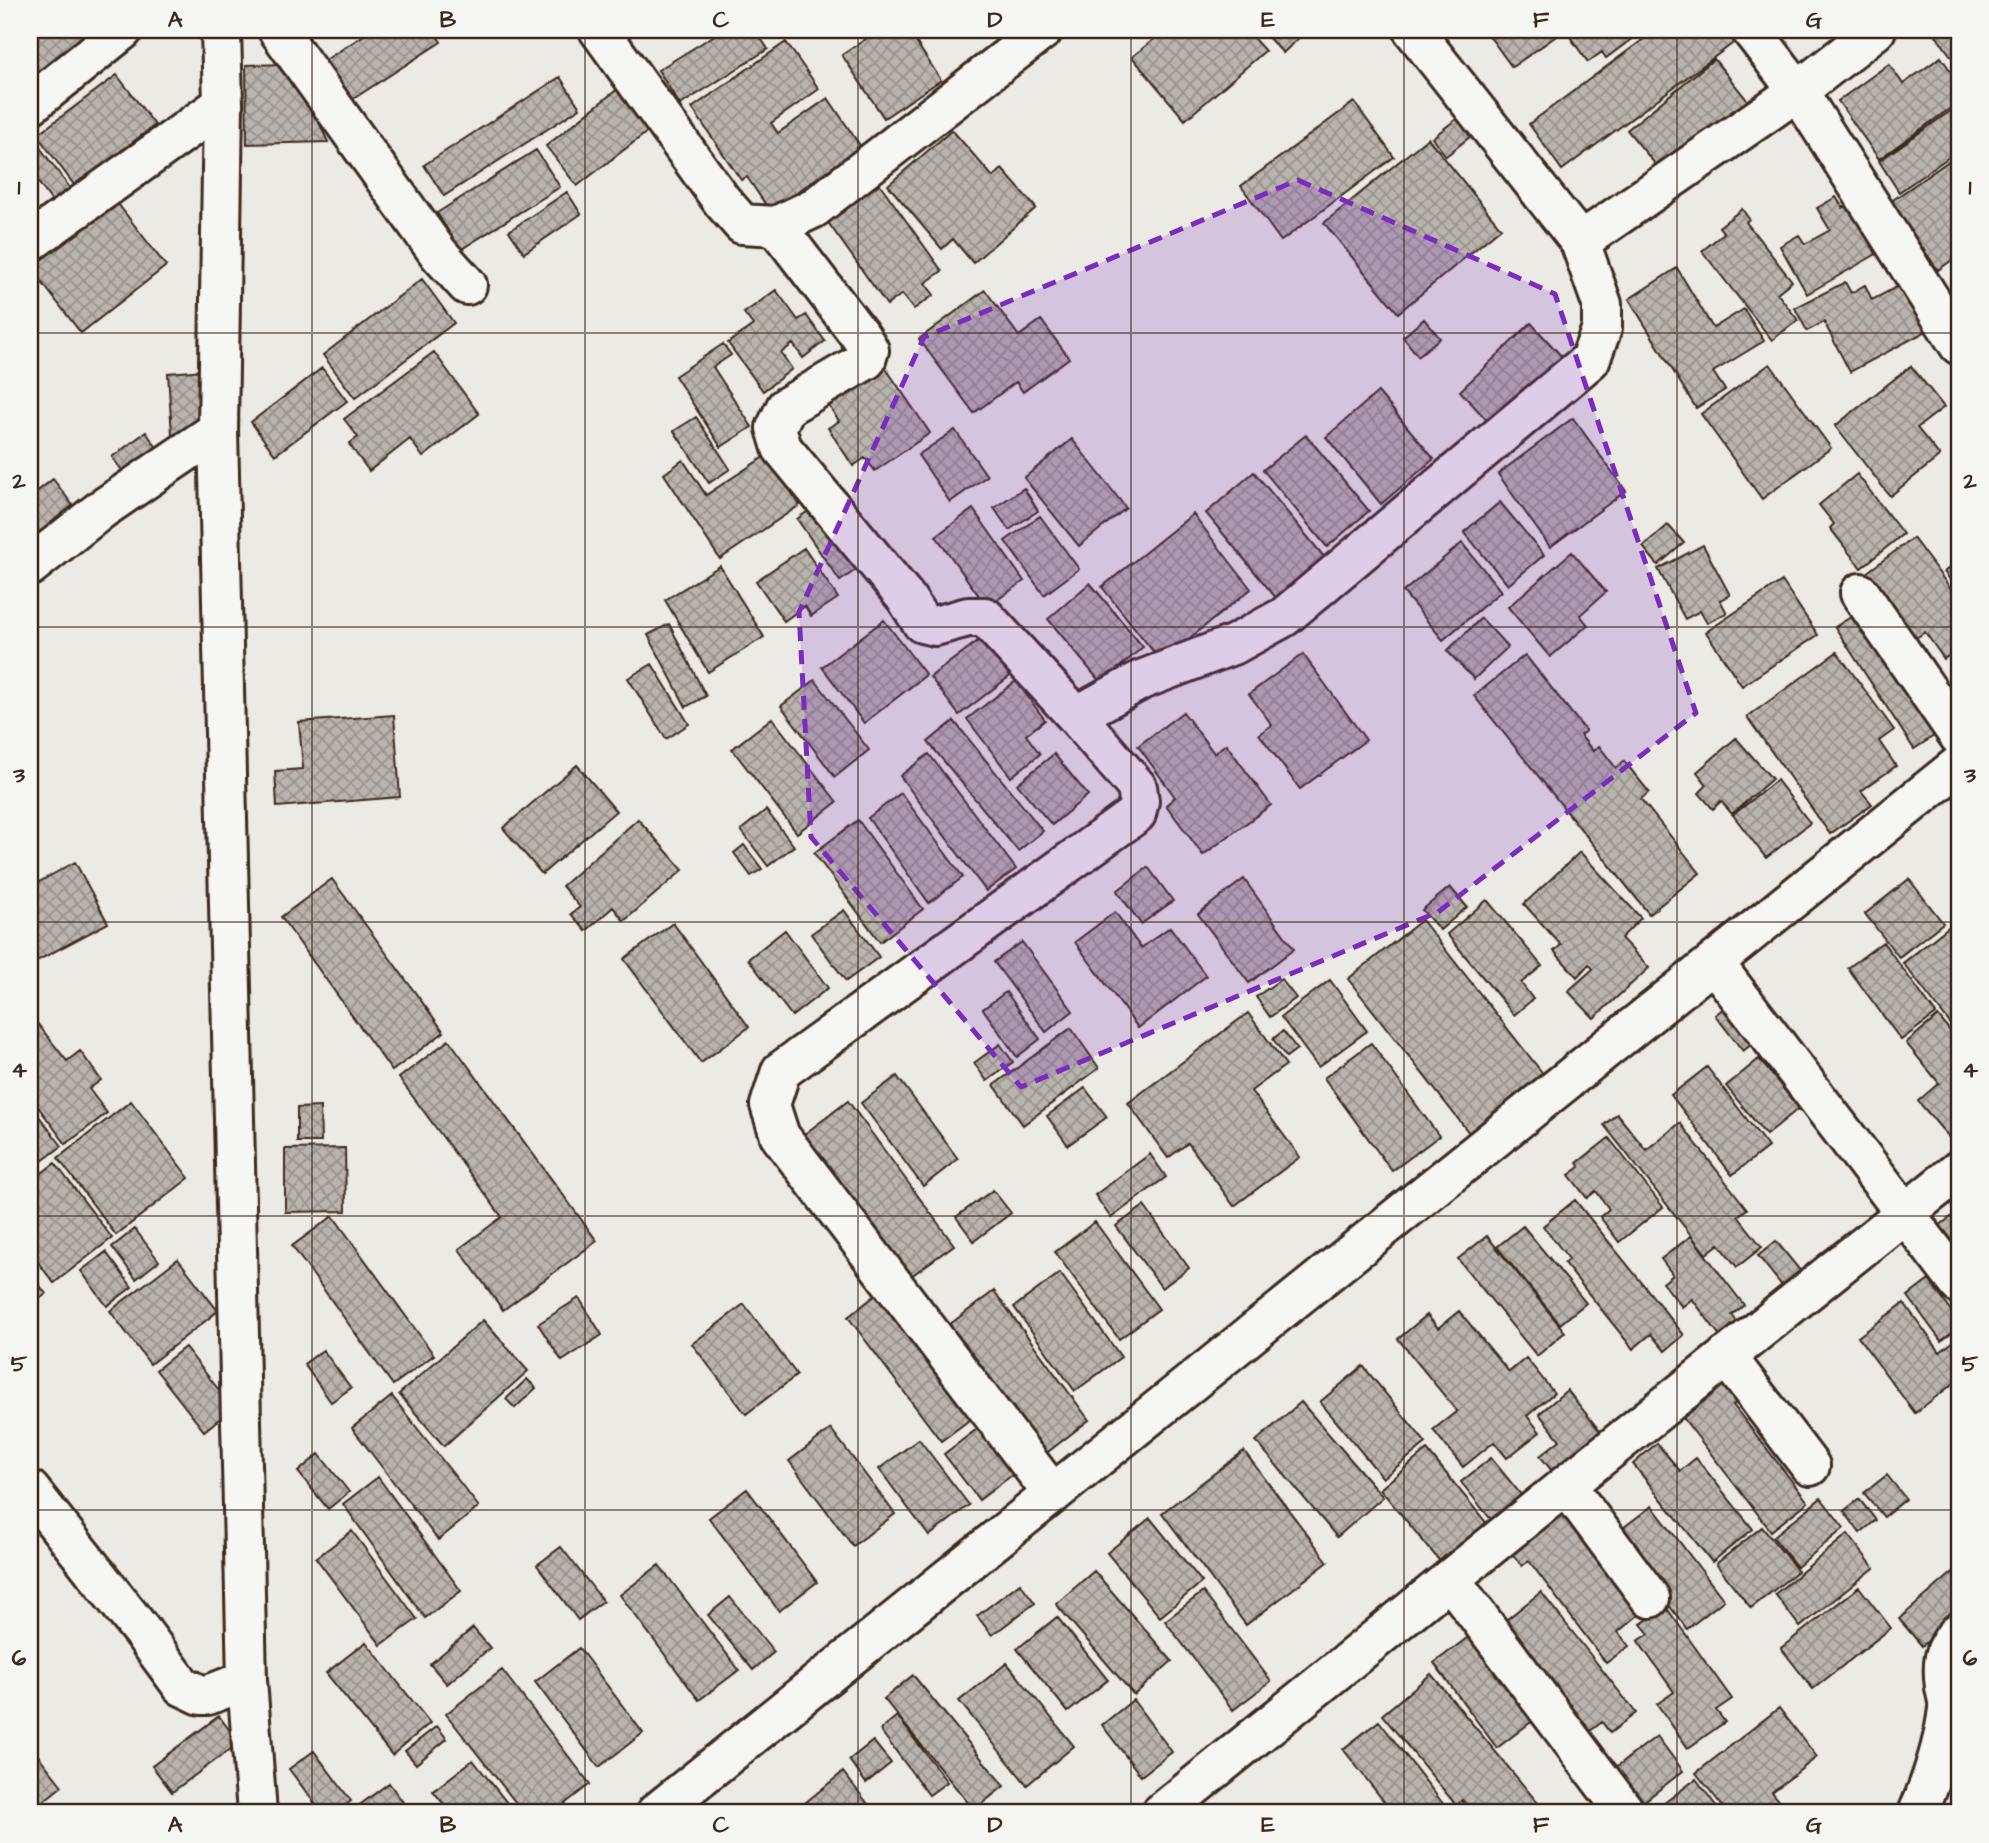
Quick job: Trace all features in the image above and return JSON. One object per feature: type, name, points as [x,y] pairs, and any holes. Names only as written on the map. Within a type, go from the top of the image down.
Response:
[{"type":"street","points":[[30,105],[123,30]]},
{"type":"street","points":[[221,30],[223,104],[218,430],[247,1680],[257,1813]]},
{"type":"street","points":[[278,30],[439,254],[467,285]]},
{"type":"street","points":[[599,30],[722,201],[742,224],[776,226],[814,208],[1043,30]]},
{"type":"street","points":[[1076,716],[1141,680],[1235,644],[1284,617],[1590,360],[1602,328],[1602,304],[1580,242],[1413,30]]},
{"type":"street","points":[[1751,30],[1798,91],[1959,345]]},
{"type":"street","points":[[1580,242],[1798,91],[1876,30]]},
{"type":"street","points":[[30,242],[223,104]]},
{"type":"street","points":[[776,226],[869,350],[866,360],[786,407],[776,428],[782,448],[906,598],[922,622],[935,626],[968,617],[985,617],[1137,787],[1139,801],[1136,814],[782,1071],[770,1105],[780,1136],[1053,1494]]},
{"type":"street","points":[[30,566],[102,509],[218,430]]},
{"type":"street","points":[[1860,593],[1959,736]]},
{"type":"street","points":[[656,1813],[1959,765]]},
{"type":"street","points":[[1714,963],[1959,1284]]},
{"type":"street","points":[[1161,1813],[1959,1170]]},
{"type":"street","points":[[1726,1356],[1810,1466]]},
{"type":"street","points":[[1566,1485],[1650,1598]]},
{"type":"street","points":[[30,1490],[182,1686],[201,1695],[208,1695],[247,1680]]},
{"type":"street","points":[[1450,1579],[1626,1813]]},
{"type":"street","points":[[1918,1813],[1932,1780],[1949,1706],[1943,1660],[1949,1642],[1959,1632]]},
{"type":"highlighted area","points":[[1298,180],[1555,294],[1696,713],[1438,912],[1021,1087],[811,837],[799,612],[924,337]]},
{"type":"building","points":[[30,30],[103,30],[42,77],[30,61]]},
{"type":"building","points":[[372,30],[433,30],[441,42],[342,106],[316,66]]},
{"type":"building","points":[[723,30],[755,30],[768,49],[680,105],[658,70]]},
{"type":"building","points":[[879,30],[908,30],[941,80],[884,118],[842,55]]},
{"type":"building","points":[[1144,30],[1246,30],[1265,51],[1185,120],[1132,57],[1153,40]]},
{"type":"building","points":[[1261,30],[1307,30],[1283,53]]},
{"type":"building","points":[[1485,30],[1565,30],[1512,67]]},
{"type":"building","points":[[1565,30],[1644,30],[1606,58],[1602,52],[1588,62]]},
{"type":"building","points":[[1656,30],[1734,30],[1740,38],[1562,170],[1529,124]]},
{"type":"building","points":[[1941,30],[1959,30],[1959,67],[1935,34]]},
{"type":"building","points":[[786,42],[819,89],[771,123],[778,133],[828,98],[861,147],[770,211],[747,177],[741,180],[692,108]]},
{"type":"building","points":[[1941,57],[1959,83],[1959,102],[1879,159],[1838,101],[1889,64],[1903,84]]},
{"type":"building","points":[[1714,59],[1752,106],[1665,176],[1627,130]]},
{"type":"building","points":[[293,64],[328,142],[247,144],[246,65]]},
{"type":"building","points":[[117,75],[155,125],[75,186],[37,135]]},
{"type":"building","points":[[560,77],[580,108],[444,196],[424,165]]},
{"type":"building","points":[[619,88],[651,129],[577,186],[546,146]]},
{"type":"building","points":[[1354,102],[1394,157],[1281,241],[1241,186]]},
{"type":"building","points":[[1959,105],[1959,150],[1899,192],[1879,161]]},
{"type":"building","points":[[1463,114],[1477,131],[1446,156],[1432,138]]},
{"type":"building","points":[[952,130],[993,177],[1002,169],[1036,208],[973,263],[953,239],[942,249],[888,185]]},
{"type":"building","points":[[33,138],[72,191],[54,204],[30,171],[30,140]]},
{"type":"building","points":[[1428,138],[1501,228],[1398,313],[1324,223]]},
{"type":"building","points":[[536,150],[560,187],[460,250],[437,213]]},
{"type":"building","points":[[1959,154],[1959,255],[1938,270],[1890,202]]},
{"type":"building","points":[[879,183],[942,271],[925,283],[934,295],[914,309],[902,294],[887,305],[827,221]]},
{"type":"building","points":[[108,191],[166,266],[81,333],[30,267],[30,253]]},
{"type":"building","points":[[567,192],[581,214],[524,253],[509,231]]},
{"type":"building","points":[[1836,197],[1843,208],[1859,199],[1887,248],[1807,294],[1780,246],[1799,235],[1805,244],[1830,230],[1817,208]]},
{"type":"building","points":[[1742,209],[1749,219],[1746,222],[1792,281],[1777,293],[1798,320],[1772,340],[1702,251],[1724,233],[1719,227]]},
{"type":"building","points":[[1677,268],[1713,328],[1744,309],[1764,341],[1713,372],[1725,390],[1696,408],[1629,299]]},
{"type":"building","points":[[422,279],[454,323],[355,398],[323,355]]},
{"type":"building","points":[[1910,280],[1934,327],[1850,372],[1824,322],[1807,331],[1795,308],[1845,282],[1851,293],[1865,285],[1872,300]]},
{"type":"building","points":[[776,290],[798,320],[806,315],[825,341],[803,358],[793,344],[781,353],[792,369],[763,391],[728,343],[753,325],[744,313]]},
{"type":"building","points":[[985,290],[1019,336],[1041,320],[1069,358],[1023,392],[1016,382],[974,413],[919,339]]},
{"type":"building","points":[[1424,319],[1440,338],[1418,356],[1403,337]]},
{"type":"building","points":[[1531,323],[1565,360],[1494,428],[1460,391]]},
{"type":"building","points":[[723,344],[731,355],[713,367],[752,427],[721,447],[675,376]]},
{"type":"building","points":[[434,352],[479,414],[423,457],[410,439],[369,471],[349,444],[358,437],[344,419]]},
{"type":"building","points":[[1770,364],[1831,448],[1762,499],[1701,414]]},
{"type":"building","points":[[1911,366],[1944,407],[1917,428],[1940,456],[1890,496],[1835,426]]},
{"type":"building","points":[[885,367],[930,433],[875,471],[865,458],[853,466],[828,428],[839,421],[829,406]]},
{"type":"building","points":[[322,368],[347,401],[275,455],[251,422]]},
{"type":"building","points":[[205,370],[210,432],[172,435],[168,373]]},
{"type":"building","points":[[1378,392],[1434,459],[1381,504],[1326,437]]},
{"type":"building","points":[[696,417],[730,469],[709,483],[674,431]]},
{"type":"building","points":[[1573,418],[1626,491],[1550,547],[1498,474]]},
{"type":"building","points":[[955,430],[987,476],[950,502],[918,455]]},
{"type":"building","points":[[146,432],[164,458],[130,481],[112,457]]},
{"type":"building","points":[[1306,435],[1369,511],[1327,547],[1263,470]]},
{"type":"building","points":[[1072,439],[1126,508],[1079,546],[1024,478]]},
{"type":"building","points":[[767,455],[800,505],[720,559],[664,474],[683,460],[706,495]]},
{"type":"building","points":[[1254,472],[1325,558],[1277,599],[1206,513]]},
{"type":"building","points":[[1857,474],[1903,534],[1861,568],[1830,528],[1834,524],[1819,505]]},
{"type":"building","points":[[53,479],[83,519],[30,560],[30,497]]},
{"type":"building","points":[[1024,488],[1038,511],[1009,530],[994,508]]},
{"type":"building","points":[[821,502],[864,564],[840,581],[797,519]]},
{"type":"building","points":[[1500,502],[1544,555],[1508,585],[1464,532]]},
{"type":"building","points":[[973,509],[1024,581],[987,607],[936,536]]},
{"type":"building","points":[[1193,514],[1251,589],[1161,661],[1102,587]]},
{"type":"building","points":[[1040,516],[1079,569],[1044,595],[1005,541]]},
{"type":"building","points":[[1668,525],[1684,543],[1658,565],[1643,547]]},
{"type":"building","points":[[1913,538],[1959,600],[1959,648],[1944,659],[1925,632],[1916,638],[1894,609],[1862,576]]},
{"type":"building","points":[[1462,543],[1501,591],[1443,640],[1403,592]]},
{"type":"building","points":[[1703,545],[1730,595],[1720,600],[1727,613],[1707,623],[1700,611],[1685,619],[1658,569]]},
{"type":"building","points":[[804,548],[838,598],[811,616],[805,606],[784,621],[756,581]]},
{"type":"building","points":[[1572,552],[1606,592],[1580,615],[1588,625],[1550,657],[1508,607]]},
{"type":"building","points":[[1959,560],[1959,591],[1944,572]]},
{"type":"building","points":[[720,566],[764,637],[708,672],[665,600]]},
{"type":"building","points":[[1782,581],[1818,635],[1742,686],[1706,632]]},
{"type":"building","points":[[1090,583],[1143,647],[1101,683],[1048,619]]},
{"type":"building","points":[[1862,610],[1940,732],[1914,749],[1835,627]]},
{"type":"building","points":[[1481,618],[1508,647],[1474,679],[1447,651]]},
{"type":"building","points":[[884,620],[926,675],[864,723],[822,667]]},
{"type":"building","points":[[669,624],[706,696],[686,707],[648,635]]},
{"type":"building","points":[[982,638],[1010,676],[959,715],[930,677]]},
{"type":"building","points":[[1837,652],[1894,730],[1879,741],[1896,766],[1861,791],[1872,804],[1830,834],[1747,717]]},
{"type":"building","points":[[1303,654],[1366,740],[1300,789],[1259,734],[1272,725],[1249,694]]},
{"type":"building","points":[[1525,655],[1586,731],[1580,735],[1593,751],[1599,746],[1616,768],[1624,761],[1649,792],[1641,799],[1700,873],[1649,914],[1474,696]]},
{"type":"building","points":[[652,664],[689,724],[666,739],[628,678]]},
{"type":"building","points":[[815,680],[869,750],[835,777],[781,706]]},
{"type":"building","points":[[1016,681],[1045,720],[1026,735],[1040,754],[1011,777],[967,719]]},
{"type":"building","points":[[1183,712],[1214,753],[1226,744],[1271,805],[1203,855],[1166,805],[1175,797],[1138,746]]},
{"type":"building","points":[[394,715],[400,797],[277,807],[275,771],[303,769],[299,722]]},
{"type":"building","points":[[772,718],[837,802],[797,833],[732,749]]},
{"type":"building","points":[[954,721],[1043,831],[1018,851],[928,742]]},
{"type":"building","points":[[1736,738],[1772,779],[1732,814],[1721,801],[1713,809],[1699,793],[1707,785],[1697,772]]},
{"type":"building","points":[[929,754],[1016,869],[986,891],[900,776]]},
{"type":"building","points":[[1054,754],[1088,795],[1052,825],[1017,784]]},
{"type":"building","points":[[577,765],[616,811],[542,874],[503,828]]},
{"type":"building","points":[[1777,780],[1810,823],[1766,858],[1733,815]]},
{"type":"building","points":[[901,793],[963,877],[929,903],[868,818]]},
{"type":"building","points":[[766,810],[794,846],[768,866],[741,830]]},
{"type":"building","points":[[638,819],[683,870],[624,921],[613,907],[586,931],[571,914],[580,907],[562,886]]},
{"type":"building","points":[[858,820],[923,909],[880,942],[814,853]]},
{"type":"building","points":[[744,845],[762,869],[751,876],[734,853]]},
{"type":"building","points":[[1580,852],[1641,918],[1621,938],[1649,968],[1594,1018],[1568,991],[1593,969],[1589,964],[1577,977],[1554,951],[1561,945],[1524,904]]},
{"type":"building","points":[[75,862],[108,923],[35,962],[30,952],[30,887]]},
{"type":"building","points":[[1148,867],[1173,901],[1141,924],[1117,891]]},
{"type":"building","points":[[332,879],[444,1032],[392,1071],[281,917]]},
{"type":"building","points":[[1244,879],[1294,949],[1249,983],[1198,914]]},
{"type":"building","points":[[1909,879],[1943,923],[1899,957],[1865,914]]},
{"type":"building","points":[[1450,887],[1467,907],[1440,930],[1422,910]]},
{"type":"building","points":[[1487,900],[1542,966],[1521,983],[1533,999],[1514,1015],[1447,934]]},
{"type":"building","points":[[844,910],[879,957],[846,981],[811,934]]},
{"type":"building","points":[[1115,912],[1141,948],[1170,927],[1206,976],[1138,1028],[1075,942]]},
{"type":"building","points":[[1422,920],[1544,1075],[1470,1134],[1348,979]]},
{"type":"building","points":[[673,923],[749,1027],[701,1063],[624,959]]},
{"type":"building","points":[[1951,925],[1959,935],[1959,1035],[1903,963]]},
{"type":"building","points":[[785,930],[828,988],[792,1016],[748,959]]},
{"type":"building","points":[[1022,942],[1073,1011],[1046,1032],[994,962]]},
{"type":"building","points":[[1883,942],[1936,1014],[1901,1040],[1848,968]]},
{"type":"building","points":[[1281,979],[1296,998],[1270,1017],[1256,997]]},
{"type":"building","points":[[1330,980],[1367,1031],[1318,1067],[1281,1017]]},
{"type":"building","points":[[1006,992],[1040,1039],[1017,1057],[983,1009]]},
{"type":"building","points":[[1733,1001],[1752,1044],[1743,1051],[1715,1015]]},
{"type":"building","points":[[1248,1013],[1286,1065],[1251,1091],[1300,1157],[1234,1206],[1188,1143],[1168,1158],[1128,1103]]},
{"type":"building","points":[[1938,1016],[1959,1042],[1959,1135],[1952,1141],[1918,1101],[1939,1083],[1906,1043]]},
{"type":"building","points":[[37,1023],[67,1061],[80,1051],[101,1080],[89,1089],[107,1113],[66,1144],[30,1096],[30,1029]]},
{"type":"building","points":[[1071,1028],[1099,1068],[1023,1125],[994,1085]]},
{"type":"building","points":[[1283,1031],[1297,1049],[1286,1057],[1273,1039]]},
{"type":"building","points":[[449,1040],[597,1241],[503,1310],[459,1249],[502,1217],[399,1078]]},
{"type":"building","points":[[1371,1043],[1439,1136],[1392,1171],[1324,1078]]},
{"type":"building","points":[[1000,1044],[1013,1062],[987,1081],[974,1063]]},
{"type":"building","points":[[1759,1059],[1799,1108],[1766,1135],[1726,1086]]},
{"type":"building","points":[[1707,1067],[1768,1147],[1732,1175],[1671,1095]]},
{"type":"building","points":[[897,1076],[958,1159],[923,1186],[861,1103]]},
{"type":"building","points":[[1085,1088],[1107,1117],[1068,1145],[1047,1116]]},
{"type":"building","points":[[131,1101],[189,1178],[116,1235],[58,1158]]},
{"type":"building","points":[[848,1101],[954,1245],[907,1279],[802,1136]]},
{"type":"building","points":[[320,1107],[321,1142],[297,1142],[297,1108]]},
{"type":"building","points":[[1617,1114],[1646,1150],[1680,1123],[1747,1209],[1738,1216],[1762,1247],[1737,1267],[1719,1244],[1706,1254],[1604,1125]]},
{"type":"building","points":[[38,1115],[62,1146],[30,1170],[30,1121]]},
{"type":"building","points":[[1609,1138],[1663,1207],[1619,1242],[1600,1217],[1609,1209],[1596,1191],[1587,1198],[1569,1175],[1580,1167],[1577,1163]]},
{"type":"building","points":[[345,1148],[346,1211],[285,1212],[285,1149]]},
{"type":"building","points":[[1150,1154],[1166,1177],[1111,1218],[1095,1195]]},
{"type":"building","points":[[55,1163],[112,1238],[54,1283],[30,1252],[30,1182]]},
{"type":"building","points":[[993,1190],[1011,1213],[974,1241],[956,1217]]},
{"type":"building","points":[[1575,1200],[1684,1335],[1665,1351],[1651,1334],[1633,1349],[1564,1263],[1569,1259],[1543,1226]]},
{"type":"building","points":[[1144,1206],[1189,1268],[1162,1288],[1116,1226]]},
{"type":"building","points":[[1959,1211],[1959,1253],[1939,1226]]},
{"type":"building","points":[[333,1216],[434,1355],[393,1385],[292,1246]]},
{"type":"building","points":[[1095,1222],[1159,1309],[1119,1339],[1055,1252]]},
{"type":"building","points":[[1523,1226],[1586,1303],[1560,1324],[1497,1247]]},
{"type":"building","points":[[135,1229],[159,1261],[136,1279],[112,1247]]},
{"type":"building","points":[[1487,1236],[1565,1332],[1537,1356],[1458,1259]]},
{"type":"building","points":[[1691,1236],[1744,1305],[1732,1315],[1742,1328],[1724,1341],[1692,1299],[1682,1307],[1663,1283],[1673,1275],[1661,1259]]},
{"type":"building","points":[[1776,1241],[1802,1273],[1784,1288],[1758,1256]]},
{"type":"building","points":[[106,1252],[132,1287],[107,1306],[81,1271]]},
{"type":"building","points":[[178,1259],[218,1311],[150,1364],[110,1311]]},
{"type":"building","points":[[30,1272],[46,1294],[30,1306]]},
{"type":"building","points":[[1060,1273],[1121,1357],[1075,1391],[1014,1307]]},
{"type":"building","points":[[1929,1280],[1959,1322],[1959,1328],[1941,1341],[1908,1296]]},
{"type":"building","points":[[886,1287],[980,1412],[941,1441],[848,1317]]},
{"type":"building","points":[[994,1291],[1089,1420],[1040,1458],[945,1328]]},
{"type":"building","points":[[579,1298],[602,1335],[562,1361],[538,1324]]},
{"type":"building","points":[[1904,1303],[1940,1352],[1959,1337],[1959,1379],[1915,1413],[1858,1337]]},
{"type":"building","points":[[744,1304],[797,1375],[746,1414],[692,1344]]},
{"type":"building","points":[[1459,1311],[1509,1372],[1526,1358],[1554,1393],[1527,1416],[1540,1432],[1507,1458],[1494,1442],[1463,1467],[1433,1430],[1457,1411],[1398,1339],[1427,1315],[1438,1328]]},
{"type":"building","points":[[483,1320],[528,1371],[444,1446],[399,1394]]},
{"type":"building","points":[[185,1347],[233,1408],[204,1431],[156,1370]]},
{"type":"building","points":[[323,1350],[351,1388],[331,1402],[304,1364]]},
{"type":"building","points":[[1363,1366],[1426,1443],[1383,1478],[1320,1402]]},
{"type":"building","points":[[527,1379],[536,1388],[515,1408],[506,1399]]},
{"type":"building","points":[[1726,1383],[1740,1400],[1733,1405],[1808,1502],[1771,1531],[1680,1414],[1717,1384],[1720,1387]]},
{"type":"building","points":[[1567,1390],[1600,1431],[1552,1471],[1540,1456],[1560,1440],[1539,1414]]},
{"type":"building","points":[[392,1396],[479,1507],[438,1540],[352,1428]]},
{"type":"building","points":[[1301,1402],[1383,1497],[1337,1537],[1256,1441]]},
{"type":"building","points":[[985,1423],[1020,1469],[979,1500],[944,1454]]},
{"type":"building","points":[[831,1429],[895,1514],[853,1546],[789,1461]]},
{"type":"building","points":[[919,1439],[969,1505],[929,1536],[879,1469]]},
{"type":"building","points":[[1657,1443],[1680,1471],[1696,1458],[1753,1529],[1712,1562],[1633,1464]]},
{"type":"building","points":[[1427,1450],[1489,1526],[1443,1565],[1380,1489]]},
{"type":"building","points":[[1244,1451],[1328,1562],[1246,1625],[1162,1513]]},
{"type":"building","points":[[319,1454],[349,1492],[328,1509],[298,1472]]},
{"type":"building","points":[[1491,1458],[1523,1497],[1493,1522],[1461,1482]]},
{"type":"building","points":[[1887,1475],[1906,1499],[1884,1517],[1864,1493]]},
{"type":"building","points":[[378,1477],[461,1591],[425,1618],[343,1504]]},
{"type":"building","points":[[747,1489],[817,1582],[779,1611],[709,1518]]},
{"type":"building","points":[[1821,1498],[1844,1528],[1797,1567],[1773,1537]]},
{"type":"building","points":[[1859,1499],[1876,1520],[1860,1533],[1844,1511]]},
{"type":"building","points":[[1562,1505],[1643,1611],[1618,1632],[1629,1646],[1606,1663],[1529,1561],[1522,1566],[1507,1547]]},
{"type":"building","points":[[1652,1506],[1724,1600],[1687,1629],[1615,1534]]},
{"type":"building","points":[[1150,1518],[1202,1582],[1160,1617],[1107,1553]]},
{"type":"building","points":[[1762,1527],[1798,1571],[1751,1608],[1716,1564]]},
{"type":"building","points":[[352,1531],[417,1619],[381,1645],[316,1558]]},
{"type":"building","points":[[1848,1534],[1874,1568],[1800,1627],[1775,1594]]},
{"type":"building","points":[[561,1547],[603,1601],[578,1620],[537,1565]]},
{"type":"building","points":[[659,1565],[739,1670],[699,1700],[620,1595]]},
{"type":"building","points":[[1959,1567],[1959,1614],[1922,1646],[1899,1619]]},
{"type":"building","points":[[1094,1571],[1172,1661],[1134,1695],[1056,1604]]},
{"type":"building","points":[[1020,1583],[1035,1603],[992,1635],[977,1616]]},
{"type":"building","points":[[1859,1587],[1891,1628],[1813,1689],[1781,1648]]},
{"type":"building","points":[[1203,1592],[1271,1681],[1233,1710],[1165,1621]]},
{"type":"building","points":[[1541,1592],[1636,1713],[1610,1733],[1602,1722],[1581,1738],[1496,1628]]},
{"type":"building","points":[[730,1597],[774,1652],[753,1670],[708,1615]]},
{"type":"building","points":[[1666,1607],[1732,1699],[1716,1710],[1725,1722],[1688,1748],[1657,1704],[1674,1692],[1638,1641],[1649,1634],[1641,1624]]},
{"type":"building","points":[[1057,1617],[1108,1680],[1068,1712],[1017,1649]]},
{"type":"building","points":[[473,1628],[490,1648],[447,1684],[430,1664]]},
{"type":"building","points":[[1475,1632],[1539,1716],[1497,1748],[1434,1663]]},
{"type":"building","points":[[366,1642],[430,1723],[392,1755],[326,1673]]},
{"type":"building","points":[[579,1648],[643,1733],[599,1767],[535,1682]]},
{"type":"building","points":[[1007,1663],[1074,1746],[1027,1785],[959,1701]]},
{"type":"building","points":[[502,1670],[590,1784],[553,1813],[524,1813],[446,1714]]},
{"type":"building","points":[[1431,1674],[1538,1803],[1525,1813],[1473,1813],[1462,1800],[1456,1805],[1382,1715]]},
{"type":"building","points":[[913,1675],[1004,1786],[974,1810],[884,1699]]},
{"type":"building","points":[[1133,1700],[1172,1752],[1141,1776],[1102,1725]]},
{"type":"building","points":[[1779,1708],[1817,1757],[1772,1792],[1789,1813],[1728,1813],[1696,1773]]},
{"type":"building","points":[[219,1716],[239,1743],[172,1792],[152,1766]]},
{"type":"building","points":[[897,1716],[947,1782],[929,1795],[880,1730]]},
{"type":"building","points":[[1379,1721],[1444,1805],[1434,1813],[1393,1813],[1343,1749]]},
{"type":"building","points":[[437,1726],[447,1739],[416,1764],[405,1751]]},
{"type":"building","points":[[1657,1736],[1683,1771],[1638,1806],[1611,1771]]},
{"type":"building","points":[[873,1741],[891,1763],[866,1783],[849,1760]]},
{"type":"building","points":[[30,1745],[62,1786],[30,1812]]},
{"type":"building","points":[[314,1751],[351,1801],[335,1813],[322,1813],[289,1769]]},
{"type":"building","points":[[473,1760],[515,1813],[451,1813],[433,1791]]},
{"type":"building","points":[[843,1772],[875,1813],[795,1811]]},
{"type":"building","points":[[1696,1779],[1717,1807],[1712,1813],[1651,1813]]},
{"type":"building","points":[[389,1783],[411,1813],[349,1813]]}]
